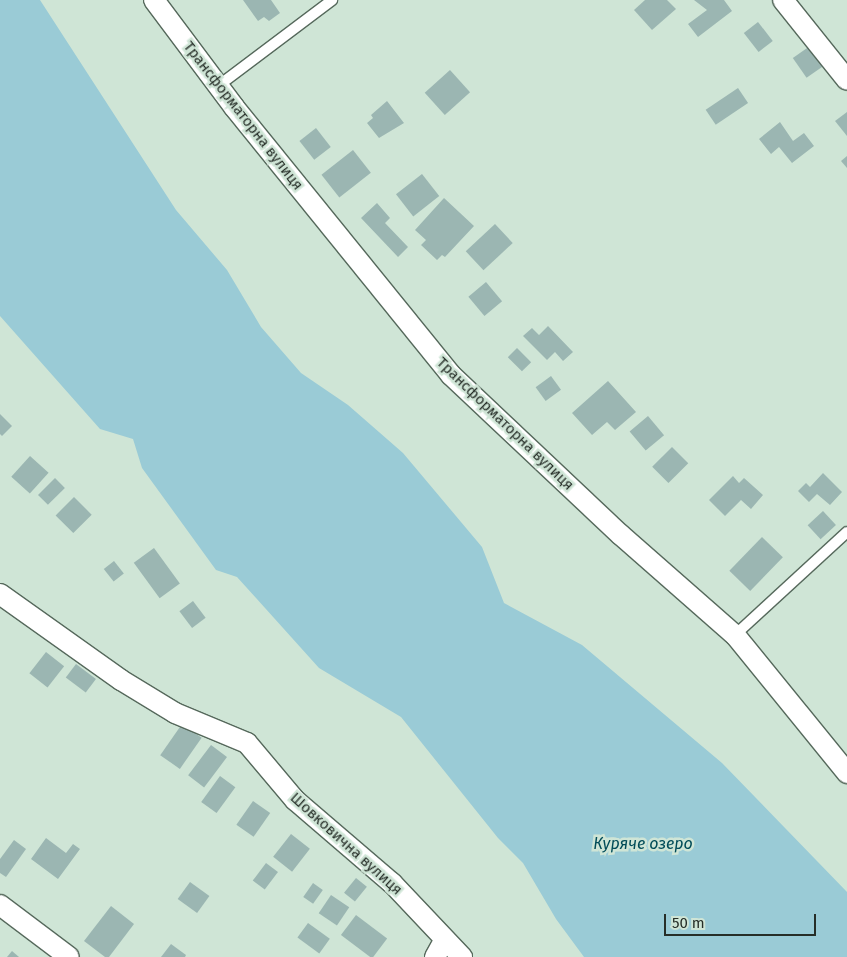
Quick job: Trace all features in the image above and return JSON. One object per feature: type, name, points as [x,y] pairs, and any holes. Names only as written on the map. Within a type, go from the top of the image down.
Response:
[{"type":"street","name":"Трансформаторна вулиця","points":[[154,0],[218,86],[451,375],[621,535],[735,635],[847,773]]},
{"type":"street","points":[[783,0],[847,80]]},
{"type":"street","name":"Шовковична вулиця","points":[[0,594],[121,680],[175,713],[247,743],[296,800],[392,884],[439,949],[462,957]]},
{"type":"street","points":[[0,905],[69,957]]},
{"type":"lane","points":[[218,86],[332,0]]},
{"type":"lane","points":[[735,635],[847,532]]},
{"type":"water","name":"Куряче озеро","points":[[0,0],[40,0],[176,210],[227,270],[261,327],[301,373],[348,405],[403,453],[482,547],[504,603],[582,645],[722,763],[847,892],[847,957],[584,957],[556,919],[523,863],[498,838],[401,717],[319,668],[237,577],[216,570],[142,468],[133,439],[100,429],[0,316]]},
{"type":"building","points":[[243,0],[271,0],[280,13],[269,21],[264,17],[258,21]]},
{"type":"building","points":[[645,0],[667,0],[676,9],[652,30],[634,10]]},
{"type":"building","points":[[694,0],[724,0],[732,11],[698,37],[688,24],[707,10]]},
{"type":"building","points":[[758,22],[773,41],[759,52],[744,33]]},
{"type":"building","points":[[810,46],[824,66],[807,78],[793,58]]},
{"type":"building","points":[[450,70],[470,92],[445,115],[425,93]]},
{"type":"building","points":[[738,88],[748,103],[716,125],[706,110]]},
{"type":"building","points":[[387,101],[404,123],[379,138],[367,123],[373,118],[371,115]]},
{"type":"building","points":[[847,112],[847,136],[835,121]]},
{"type":"building","points":[[780,122],[793,141],[804,133],[814,146],[792,163],[779,147],[771,154],[759,139]]},
{"type":"building","points":[[316,128],[331,147],[314,160],[299,141]]},
{"type":"building","points":[[353,150],[371,173],[339,197],[321,175]]},
{"type":"building","points":[[847,156],[847,168],[841,161]]},
{"type":"building","points":[[422,174],[439,196],[413,216],[396,194]]},
{"type":"building","points":[[444,198],[474,226],[445,257],[442,255],[437,260],[421,245],[426,240],[415,230]]},
{"type":"building","points":[[377,203],[390,218],[385,223],[408,247],[398,257],[361,218]]},
{"type":"building","points":[[495,224],[513,243],[483,270],[466,251]]},
{"type":"building","points":[[486,282],[502,301],[484,316],[468,297]]},
{"type":"building","points":[[548,326],[573,352],[563,361],[555,352],[547,360],[523,336],[532,328],[539,335]]},
{"type":"building","points":[[517,348],[531,362],[522,371],[508,357]]},
{"type":"building","points":[[551,376],[561,390],[546,401],[536,387]]},
{"type":"building","points":[[608,381],[636,412],[615,430],[607,422],[592,435],[572,413]]},
{"type":"building","points":[[0,414],[12,426],[2,436],[0,434]]},
{"type":"building","points":[[648,416],[664,435],[646,451],[630,431]]},
{"type":"building","points":[[672,447],[688,463],[668,483],[652,467]]},
{"type":"building","points":[[30,456],[49,473],[30,494],[11,477]]},
{"type":"building","points":[[823,473],[842,492],[830,505],[817,494],[809,502],[798,491],[806,483],[810,487]]},
{"type":"building","points":[[733,476],[739,483],[744,478],[763,495],[751,509],[741,500],[725,516],[709,500]]},
{"type":"building","points":[[55,478],[65,488],[48,505],[38,495]]},
{"type":"building","points":[[74,497],[92,515],[73,533],[56,515]]},
{"type":"building","points":[[823,511],[836,525],[821,539],[808,525]]},
{"type":"building","points":[[762,537],[783,557],[750,591],[729,571]]},
{"type":"building","points":[[154,548],[180,584],[160,598],[134,563]]},
{"type":"building","points":[[114,561],[124,574],[114,582],[104,569]]},
{"type":"building","points":[[193,601],[206,618],[192,628],[179,611]]},
{"type":"building","points":[[46,652],[64,666],[48,687],[29,673]]},
{"type":"building","points":[[76,664],[96,679],[86,693],[66,678]]},
{"type":"building","points":[[182,724],[202,738],[180,769],[160,755]]},
{"type":"building","points":[[211,745],[227,757],[204,787],[188,775]]},
{"type":"building","points":[[220,776],[235,787],[217,813],[201,802]]},
{"type":"building","points":[[253,801],[270,813],[254,837],[236,825]]},
{"type":"building","points":[[291,834],[310,849],[292,872],[273,857]]},
{"type":"building","points":[[46,838],[66,853],[73,844],[80,849],[58,879],[31,859]]},
{"type":"building","points":[[14,840],[26,849],[6,877],[0,873],[0,859]]},
{"type":"building","points":[[266,863],[278,872],[265,890],[253,881]]},
{"type":"building","points":[[356,878],[367,887],[355,902],[344,893]]},
{"type":"building","points":[[190,882],[209,896],[197,913],[178,899]]},
{"type":"building","points":[[313,883],[323,890],[313,904],[303,897]]},
{"type":"building","points":[[331,895],[349,907],[337,926],[319,913]]},
{"type":"building","points":[[111,906],[134,924],[109,957],[105,957],[84,941]]},
{"type":"building","points":[[356,915],[387,938],[373,957],[370,957],[341,935]]},
{"type":"building","points":[[308,923],[330,939],[319,953],[297,938]]},
{"type":"building","points":[[171,944],[186,955],[185,957],[161,957]]},
{"type":"building","points":[[12,951],[19,957],[7,957]]}]
